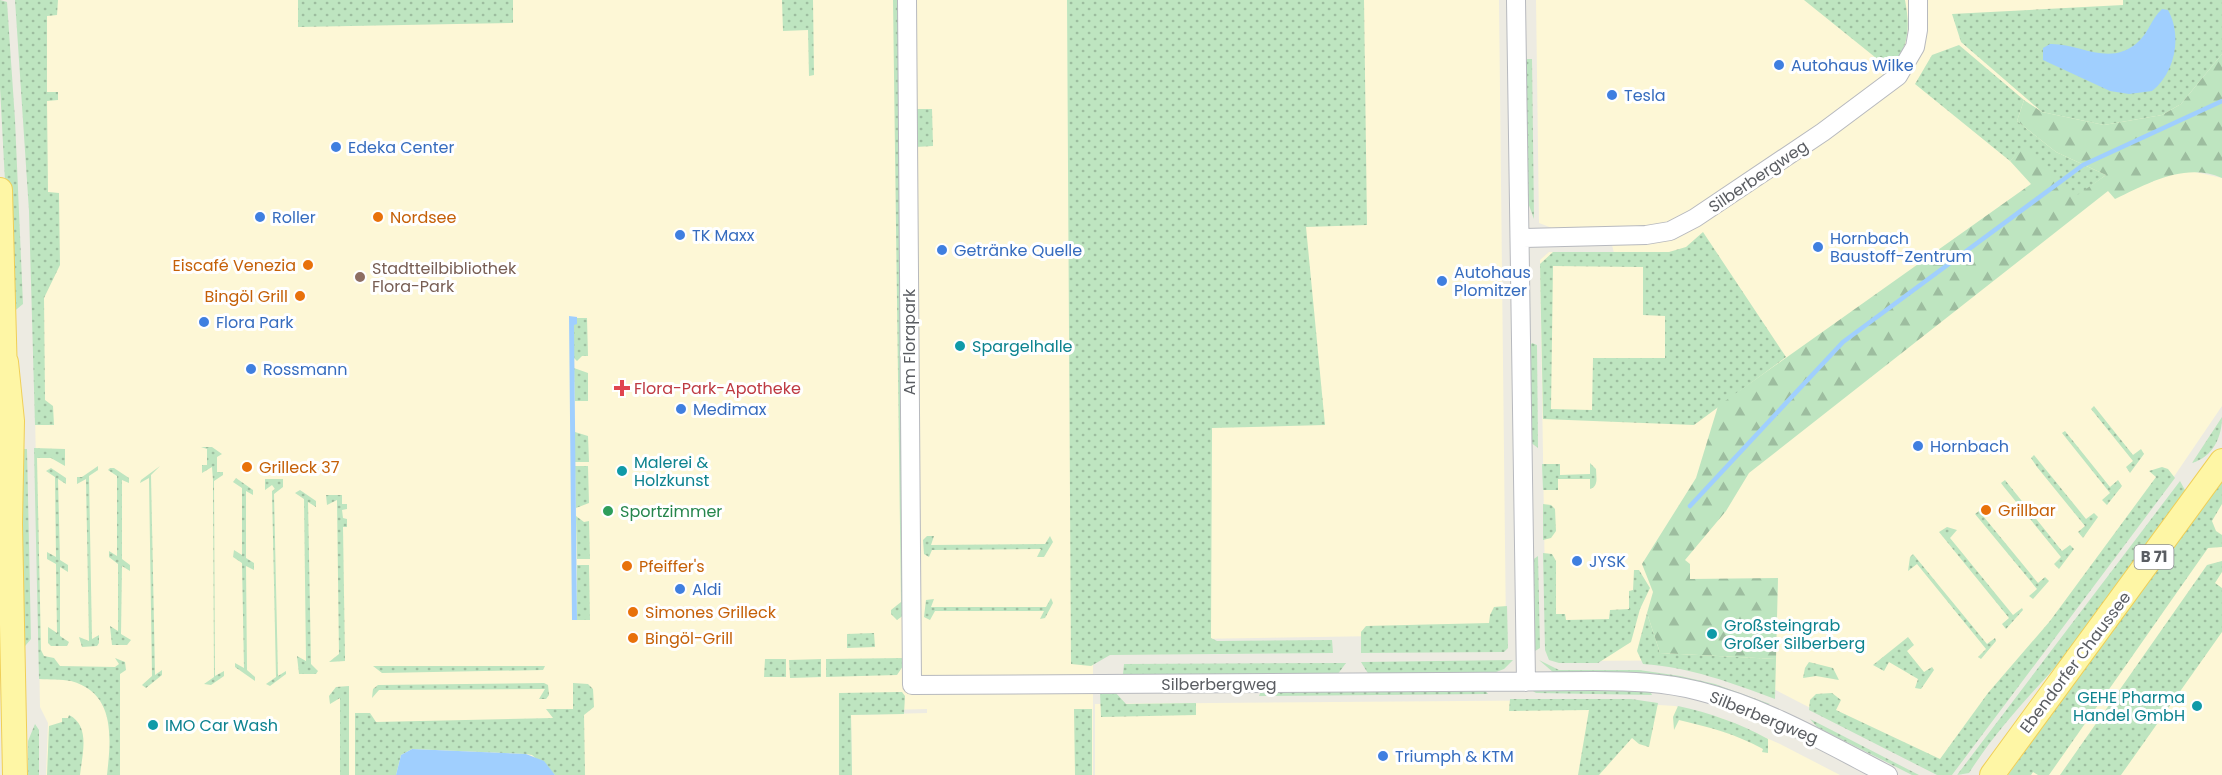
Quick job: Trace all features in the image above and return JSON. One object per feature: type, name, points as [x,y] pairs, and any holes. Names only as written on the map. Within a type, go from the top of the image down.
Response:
[{"type":"main road","points":[[0,190],[6,362],[12,432],[6,695],[15,775]]},
{"type":"main road","name":"Ebendorfer Chaussee","points":[[1992,775],[2222,461]]},
{"type":"street","name":"Am Florapark","points":[[907,0],[912,685]]},
{"type":"street","points":[[1516,0],[1526,682]]},
{"type":"street","name":"Silberbergweg","points":[[1521,238],[1646,236],[1670,231],[1695,218],[1823,132],[1898,76],[1910,60],[1916,43],[1918,0]]},
{"type":"street","name":"Silberbergweg","points":[[912,685],[1630,682],[1698,691],[1790,726],[1888,775]]},
{"type":"shaded area","points":[[16,0],[1499,0],[1506,634],[1130,640],[1093,652],[1093,775],[852,775],[851,715],[927,713],[927,709],[850,711],[851,775],[46,775],[48,723],[40,707],[32,232]]},
{"type":"shaded area","points":[[1536,0],[2222,0],[2222,54],[2181,104],[2191,171],[2222,178],[2222,406],[2173,478],[1940,775],[1768,686],[1756,660],[1559,661],[1546,653],[1540,260],[1549,252],[1614,253],[1608,229],[1552,228],[1539,223]]},
{"type":"shaded area","points":[[2222,502],[2222,775],[2031,775]]},
{"type":"shaded area","points":[[1579,700],[1675,706],[1721,718],[1780,744],[1840,775],[1095,775],[1095,704]]},
{"type":"green space","points":[[0,0],[7,2],[23,304],[12,313],[0,87]]},
{"type":"green space","points":[[15,0],[58,0],[57,15],[47,16],[47,92],[58,92],[58,100],[47,101],[48,192],[59,193],[60,265],[44,298],[45,400],[53,406],[54,425],[35,425],[29,211]]},
{"type":"green space","points":[[298,0],[513,0],[513,23],[298,27]]},
{"type":"green space","points":[[782,0],[813,0],[814,75],[809,76],[808,30],[783,31]]},
{"type":"green space","points":[[893,0],[899,0],[904,615],[897,620],[891,614],[891,610],[901,602]]},
{"type":"green space","points":[[1067,0],[1364,0],[1367,225],[1306,227],[1325,425],[1212,428],[1211,638],[1217,641],[1332,640],[1333,653],[1110,655],[1091,666],[1071,664]]},
{"type":"green space","points":[[1804,0],[1905,0],[1908,18],[1906,42],[1895,66],[1891,70]]},
{"type":"green space","points":[[2123,0],[2222,0],[2222,54],[2181,104],[2162,115],[2104,125],[2042,112],[1961,42],[1952,14],[2123,5]]},
{"type":"green space","points":[[1959,45],[2024,100],[2017,121],[2056,152],[2106,175],[2073,199],[2023,147],[2010,161],[1915,84],[1932,55]]},
{"type":"green space","points":[[2222,54],[2222,178],[2194,172],[2181,173],[2154,181],[2115,199],[2108,191],[1749,473],[1726,511],[1685,560],[1690,564],[1690,579],[1778,578],[1776,659],[1660,653],[1647,613],[1653,592],[1642,564],[1696,478],[1718,406],[2031,184],[2010,161],[2023,146],[2073,198],[2106,175],[2056,152],[2017,121],[2024,100],[2042,112],[2104,125],[2162,115],[2181,104]]},
{"type":"green space","points":[[1527,59],[1532,59],[1534,219],[1527,200],[1524,65]]},
{"type":"green space","points":[[915,109],[932,109],[933,146],[915,147]]},
{"type":"green space","points":[[1703,232],[1786,357],[1694,425],[1543,419],[1540,264],[1553,252],[1669,252],[1686,247]],"holes":[[[1553,266],[1643,267],[1643,315],[1665,316],[1665,358],[1593,358],[1592,410],[1551,409]]]},
{"type":"green space","points":[[577,318],[587,318],[588,356],[582,356],[577,361],[574,358],[574,324],[577,324]]},
{"type":"green space","points":[[1532,343],[1537,345],[1538,448],[1530,442],[1528,349]]},
{"type":"green space","points":[[574,368],[588,373],[588,401],[575,401]]},
{"type":"green space","points":[[2094,406],[2133,455],[2141,449],[2144,454],[2130,473],[2126,467],[2133,461],[2091,409]]},
{"type":"green space","points":[[2222,417],[2215,445],[2206,456],[2192,463]]},
{"type":"green space","points":[[2065,431],[2110,487],[2118,480],[2122,486],[2107,505],[2102,500],[2110,493],[2062,433]]},
{"type":"green space","points":[[575,432],[588,436],[589,462],[575,462]]},
{"type":"green space","points":[[201,447],[212,447],[222,454],[217,457],[217,472],[223,472],[223,475],[214,481],[215,676],[224,671],[224,676],[211,685],[204,684],[214,677],[213,480],[212,467],[202,473],[202,465],[207,465],[207,449]]},
{"type":"green space","points":[[34,448],[65,449],[65,466],[51,458],[37,458],[41,650],[44,656],[54,658],[60,666],[115,667],[119,664],[115,658],[125,662],[126,670],[120,674],[120,775],[107,775],[109,733],[103,707],[96,696],[86,687],[71,681],[39,679]]},
{"type":"green space","points":[[17,449],[27,449],[31,639],[20,652]]},
{"type":"green space","points":[[2034,455],[2086,519],[2094,513],[2098,517],[2083,538],[2078,532],[2085,526],[2037,467],[2031,458]]},
{"type":"green space","points":[[1590,463],[1596,469],[1596,481],[1593,488],[1590,489],[1590,479],[1558,479],[1558,490],[1543,490],[1542,464],[1560,464],[1560,475],[1590,474]]},
{"type":"green space","points":[[98,466],[98,470],[89,476],[92,639],[99,635],[99,643],[97,646],[82,647],[79,637],[89,641],[86,479],[77,484],[77,477],[82,477]]},
{"type":"green space","points":[[160,466],[151,475],[155,675],[162,670],[162,675],[146,688],[142,685],[152,676],[149,478],[140,483]]},
{"type":"green space","points":[[575,466],[588,466],[589,503],[576,508]]},
{"type":"green space","points":[[2162,467],[2168,469],[2175,478],[1952,775],[1937,775],[1809,710],[1810,700],[1816,694],[1832,693],[1841,700],[1836,710],[1940,759],[1988,693],[2050,621],[2156,477],[2149,471]]},
{"type":"green space","points":[[51,468],[66,478],[66,484],[58,479],[60,560],[68,565],[68,572],[60,567],[60,636],[69,642],[67,646],[51,646],[48,643],[48,627],[57,633],[56,564],[47,559],[47,552],[56,557],[55,477],[46,471]]},
{"type":"green space","points":[[114,468],[129,478],[129,483],[122,480],[122,559],[130,565],[130,571],[122,566],[121,634],[131,640],[127,645],[112,645],[110,626],[118,631],[118,564],[109,557],[109,551],[117,556],[117,476],[108,470]]},
{"type":"green space","points":[[2222,476],[2222,504],[2212,521],[2216,531],[2222,535],[2222,547],[2208,548],[2049,775],[2038,775],[2033,772],[2031,775],[2008,775]]},
{"type":"green space","points":[[236,478],[253,490],[253,495],[246,491],[246,558],[254,563],[254,570],[246,566],[247,670],[255,677],[255,681],[235,667],[235,663],[244,668],[242,563],[233,557],[234,550],[242,555],[242,488],[233,482]]},
{"type":"green space","points":[[265,479],[283,479],[283,487],[274,494],[278,676],[286,671],[286,674],[270,686],[266,684],[276,677],[272,491],[275,489],[272,485],[265,490]]},
{"type":"green space","points":[[2005,480],[2062,551],[2070,545],[2074,549],[2059,569],[2054,564],[2061,557],[2001,483]]},
{"type":"green space","points":[[2180,481],[2186,492],[2111,602],[2083,637],[2015,712],[1969,773],[1957,775]]},
{"type":"green space","points":[[300,490],[316,501],[316,507],[308,502],[311,664],[318,671],[316,674],[299,674],[297,656],[306,661],[304,499],[295,493]]},
{"type":"green space","points":[[326,495],[342,495],[342,504],[347,504],[347,509],[342,510],[343,518],[347,519],[347,527],[343,527],[345,661],[329,662],[339,654],[337,500],[327,505]]},
{"type":"green space","points":[[1543,504],[1551,505],[1555,509],[1556,531],[1551,538],[1543,540]]},
{"type":"green space","points":[[1979,511],[2038,583],[2045,577],[2049,581],[2033,599],[2029,596],[2037,589],[1975,514]]},
{"type":"green space","points":[[576,516],[584,522],[589,521],[590,559],[577,559]]},
{"type":"green space","points":[[1947,527],[1957,530],[1950,538],[2013,615],[2022,608],[2023,610],[2006,629],[2002,624],[2009,618],[1939,532]]},
{"type":"green space","points":[[927,536],[934,536],[931,545],[1045,544],[1050,536],[1053,542],[1044,557],[1037,557],[1041,549],[932,550],[929,557],[924,554],[923,540]]},
{"type":"green space","points":[[1543,553],[1552,554],[1556,561],[1556,614],[1565,614],[1566,620],[1609,619],[1610,610],[1629,609],[1629,591],[1633,590],[1634,570],[1639,570],[1650,588],[1640,609],[1631,642],[1598,663],[1559,663],[1549,660],[1545,650]]},
{"type":"green space","points":[[1913,554],[1987,644],[1995,638],[1996,641],[1981,659],[1978,657],[1986,649],[1917,564],[1908,571],[1910,557]]},
{"type":"green space","points":[[1538,556],[1540,648],[1535,651],[1531,561]]},
{"type":"green space","points":[[2222,561],[2222,572],[2215,583],[2222,588],[2222,632],[2121,775],[2060,775],[2207,565]]},
{"type":"green space","points":[[577,565],[589,565],[590,620],[577,620]]},
{"type":"green space","points":[[1051,598],[1053,603],[1045,618],[1040,619],[1044,611],[935,611],[930,620],[924,617],[926,600],[934,599],[931,607],[1046,607]]},
{"type":"green space","points":[[1507,606],[1508,648],[1504,652],[1361,653],[1361,632],[1366,626],[1489,623],[1494,607]]},
{"type":"green space","points":[[1647,613],[1660,653],[1776,659],[1775,699],[1694,672],[1643,664],[1637,651]]},
{"type":"green space","points":[[874,633],[875,647],[847,648],[847,634]]},
{"type":"green space","points":[[1908,637],[1914,645],[1907,651],[1924,672],[1932,667],[1934,670],[1921,689],[1915,688],[1918,679],[1889,662],[1884,671],[1873,665]]},
{"type":"green space","points":[[904,658],[903,666],[897,675],[826,677],[826,659]]},
{"type":"green space","points":[[765,659],[786,659],[786,677],[764,677]]},
{"type":"green space","points":[[821,659],[821,677],[790,678],[789,660]]},
{"type":"green space","points":[[1513,660],[1504,669],[1491,674],[1369,675],[1361,662]]},
{"type":"green space","points":[[1539,660],[1559,670],[1639,670],[1680,676],[1715,684],[1770,704],[1762,706],[1554,673]]},
{"type":"green space","points":[[1809,662],[1833,668],[1839,680],[1816,676],[1803,678]]},
{"type":"green space","points":[[1346,663],[1337,675],[1128,678],[1123,674],[1124,664]]},
{"type":"green space","points":[[373,666],[545,666],[543,670],[382,673]]},
{"type":"green space","points":[[544,683],[548,685],[549,695],[546,699],[539,699],[545,689],[379,690],[372,698],[373,689],[378,685]]},
{"type":"green space","points":[[573,683],[588,684],[593,689],[594,707],[584,715],[585,775],[555,775],[532,755],[526,754],[412,749],[401,755],[396,775],[355,775],[355,713],[370,713],[376,722],[553,718],[546,709],[573,709]]},
{"type":"green space","points":[[349,686],[349,775],[340,775],[340,698],[330,704],[329,696],[336,687]]},
{"type":"green space","points":[[1484,689],[1488,694],[1259,696],[1261,691]]},
{"type":"green space","points":[[1530,689],[1650,691],[1652,695],[1536,693]]},
{"type":"green space","points":[[902,692],[905,696],[904,714],[851,715],[852,775],[839,775],[839,693]]},
{"type":"green space","points":[[1100,692],[1115,692],[1126,704],[1196,703],[1196,715],[1101,717]]},
{"type":"green space","points":[[1510,699],[1631,699],[1658,703],[1649,747],[1639,744],[1632,738],[1599,775],[1578,775],[1589,710],[1509,711]]},
{"type":"green space","points":[[1678,706],[1724,719],[1757,733],[1768,739],[1768,753],[1762,752],[1763,749],[1753,744],[1712,728],[1679,720],[1674,730],[1673,717]]},
{"type":"green space","points":[[1074,709],[1092,709],[1092,775],[1075,775]]},
{"type":"green space","points":[[69,715],[76,720],[83,734],[80,775],[47,775],[49,726],[62,722],[62,718],[68,718]]},
{"type":"green space","points":[[1810,719],[1919,775],[1912,775],[1817,727]]},
{"type":"green space","points":[[35,724],[39,730],[39,775],[28,775],[28,741]]},
{"type":"water","points":[[2162,9],[2168,10],[2175,31],[2174,53],[2167,74],[2152,91],[2129,94],[2110,91],[2043,60],[2043,48],[2050,44],[2105,54],[2126,50],[2141,39]]},
{"type":"water","points":[[569,316],[577,317],[577,324],[574,325],[577,620],[572,620]]},
{"type":"water","points":[[412,749],[526,754],[544,761],[555,775],[396,775],[401,755]]},
{"type":"waterway","points":[[1690,506],[1843,342],[2083,165],[2222,101]]},
{"type":"place","name":"Autohaus Wilke","points":[[1779,65]]},
{"type":"place","name":"Tesla","points":[[1612,95]]},
{"type":"place","name":"Edeka Center","points":[[336,147]]},
{"type":"place","name":"Roller","points":[[260,217]]},
{"type":"place","name":"Nordsee","points":[[378,217]]},
{"type":"place","name":"TK Maxx","points":[[680,235]]},
{"type":"place","name":"Hornbach Baustoff-Zentrum","points":[[1818,247]]},
{"type":"place","name":"Getränke Quelle","points":[[942,250]]},
{"type":"place","name":"Eiscafé Venezia","points":[[308,265]]},
{"type":"place","name":"Stadtteilbibliothek Flora-Park","points":[[360,277]]},
{"type":"place","name":"Autohaus Plomitzer","points":[[1442,281]]},
{"type":"place","name":"Bingöl Grill","points":[[300,296]]},
{"type":"place","name":"Flora Park","points":[[204,322]]},
{"type":"place","name":"Spargelhalle","points":[[960,346]]},
{"type":"place","name":"Rossmann","points":[[251,369]]},
{"type":"place","name":"Flora-Park-Apotheke","points":[[622,388]]},
{"type":"place","name":"Medimax","points":[[681,409]]},
{"type":"place","name":"Hornbach","points":[[1918,446]]},
{"type":"place","name":"Grilleck 37","points":[[247,467]]},
{"type":"place","name":"Malerei & Holzkunst","points":[[622,471]]},
{"type":"place","name":"Grillbar","points":[[1986,510]]},
{"type":"place","name":"Sportzimmer","points":[[608,511]]},
{"type":"place","name":"JYSK","points":[[1577,561]]},
{"type":"place","name":"Pfeiffer's","points":[[627,566]]},
{"type":"place","name":"Aldi","points":[[680,589]]},
{"type":"place","name":"Simones Grilleck","points":[[633,612]]},
{"type":"place","name":"Großsteingrab Großer Silberberg","points":[[1712,634]]},
{"type":"place","name":"Bingöl-Grill","points":[[633,638]]},
{"type":"place","name":"GEHE Pharma Handel GmbH","points":[[2197,706]]},
{"type":"place","name":"IMO Car Wash","points":[[153,725]]},
{"type":"place","name":"Triumph & KTM","points":[[1383,756]]}]
